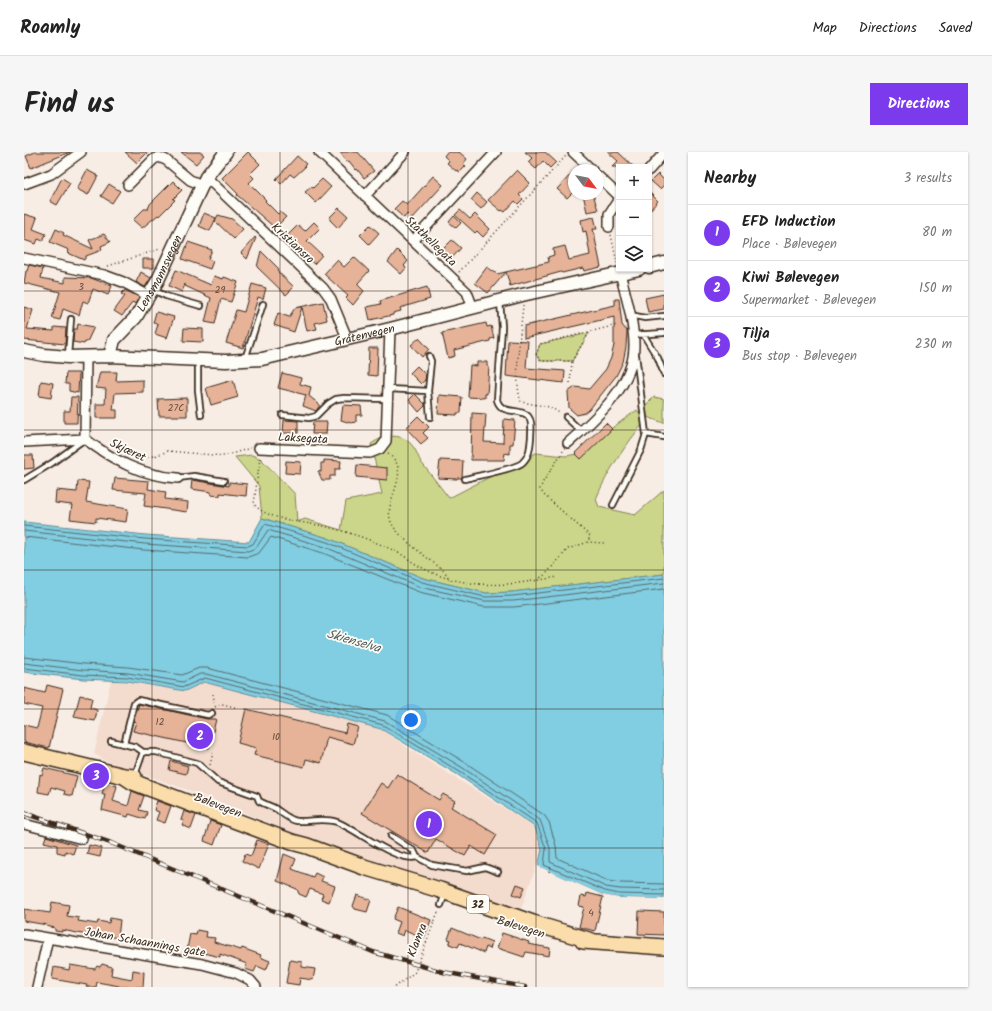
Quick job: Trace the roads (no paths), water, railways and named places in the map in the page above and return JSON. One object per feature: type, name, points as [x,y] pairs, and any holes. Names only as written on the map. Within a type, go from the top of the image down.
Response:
[{"type":"main road","name":"Bølevegen","points":[[24,752],[132,777],[292,842],[364,867],[389,880],[530,931],[570,940],[662,947]]},
{"type":"street","points":[[24,184],[51,174],[81,152]]},
{"type":"street","name":"Lensmannsvegen","points":[[110,356],[110,349],[114,340],[136,317],[151,293],[204,181],[226,152]]},
{"type":"street","name":"Stathellegata","points":[[319,152],[414,240],[467,292],[473,308]]},
{"type":"street","points":[[366,196],[405,152]]},
{"type":"street","points":[[414,240],[496,152]]},
{"type":"street","points":[[571,152],[585,164]]},
{"type":"street","points":[[652,167],[664,153]]},
{"type":"street","points":[[128,185],[154,159],[159,157],[166,160],[190,180],[204,181]]},
{"type":"street","name":"Kristiansro","points":[[204,181],[323,288],[331,299],[347,338]]},
{"type":"street","points":[[604,182],[616,194]]},
{"type":"street","points":[[609,228],[609,214],[617,200]]},
{"type":"street","points":[[24,258],[90,272],[123,282],[151,293]]},
{"type":"street","points":[[652,266],[664,263]]},
{"type":"street","name":"Gråtenvegen","points":[[24,351],[44,355],[68,357],[110,356],[198,360],[244,360],[281,355],[522,295],[625,272]]},
{"type":"street","points":[[568,443],[603,411],[620,388],[630,366],[634,347],[633,335],[620,273]]},
{"type":"street","points":[[387,399],[390,329]]},
{"type":"street","points":[[24,442],[85,439],[86,357]]},
{"type":"street","name":"Laksegata","points":[[259,448],[370,453],[380,449],[386,440],[387,399]]},
{"type":"street","name":"Skjæret","points":[[85,439],[105,455],[124,464],[166,477],[178,478]]},
{"type":"street","points":[[24,824],[82,839]]},
{"type":"street","name":"Johan Schaannings gate","points":[[24,934],[202,964],[236,973],[250,980],[256,987]]},
{"type":"street","points":[[37,987],[48,938]]},
{"type":"lane","points":[[151,293],[201,306]]},
{"type":"lane","points":[[465,479],[521,464],[530,448],[531,424],[528,416],[506,410],[500,406],[497,400],[502,327],[500,301]]},
{"type":"lane","points":[[244,360],[263,304]]},
{"type":"lane","points":[[630,315],[645,318],[664,316]]},
{"type":"lane","points":[[68,357],[71,319]]},
{"type":"lane","points":[[633,335],[664,333]]},
{"type":"lane","points":[[643,334],[658,358],[664,374]]},
{"type":"lane","points":[[613,504],[641,450],[646,434],[634,347]]},
{"type":"lane","points":[[429,356],[431,361],[431,375],[428,391],[430,417]]},
{"type":"lane","points":[[198,360],[198,390],[201,415]]},
{"type":"lane","points":[[388,389],[428,391]]},
{"type":"lane","points":[[282,415],[309,418],[316,416],[328,404],[336,399],[387,399]]},
{"type":"lane","points":[[566,417],[581,431]]},
{"type":"lane","points":[[646,434],[664,437]]},
{"type":"lane","points":[[24,480],[52,463],[85,439]]},
{"type":"lane","points":[[178,478],[194,476],[224,481]]},
{"type":"lane","points":[[124,744],[134,703],[138,700],[208,715],[212,713]]},
{"type":"lane","points":[[111,741],[136,747],[143,752],[156,752],[197,763],[218,782],[257,796],[259,801],[276,809],[289,818],[297,821],[317,819],[336,822],[378,846],[407,857],[417,857]]},
{"type":"lane","points":[[132,777],[143,752]]},
{"type":"lane","points":[[391,836],[414,851],[417,857],[432,865],[467,871],[485,867],[498,872]]},
{"type":"water","name":"Skienselva","points":[[262,518],[328,538],[423,578],[486,593],[512,592],[664,574],[664,899],[619,898],[603,895],[539,867],[542,850],[535,827],[458,775],[381,729],[204,682],[185,691],[127,681],[83,679],[24,672],[24,522],[146,535],[249,542]]},
{"type":"railway","points":[[24,813],[111,843],[373,952],[443,972],[525,987]]},
{"type":"place","name":"Kiwi Bølevegen","points":[[200,736]]},
{"type":"place","name":"Tilja","points":[[96,776]]},
{"type":"place","name":"EFD Induction","points":[[429,824]]}]
